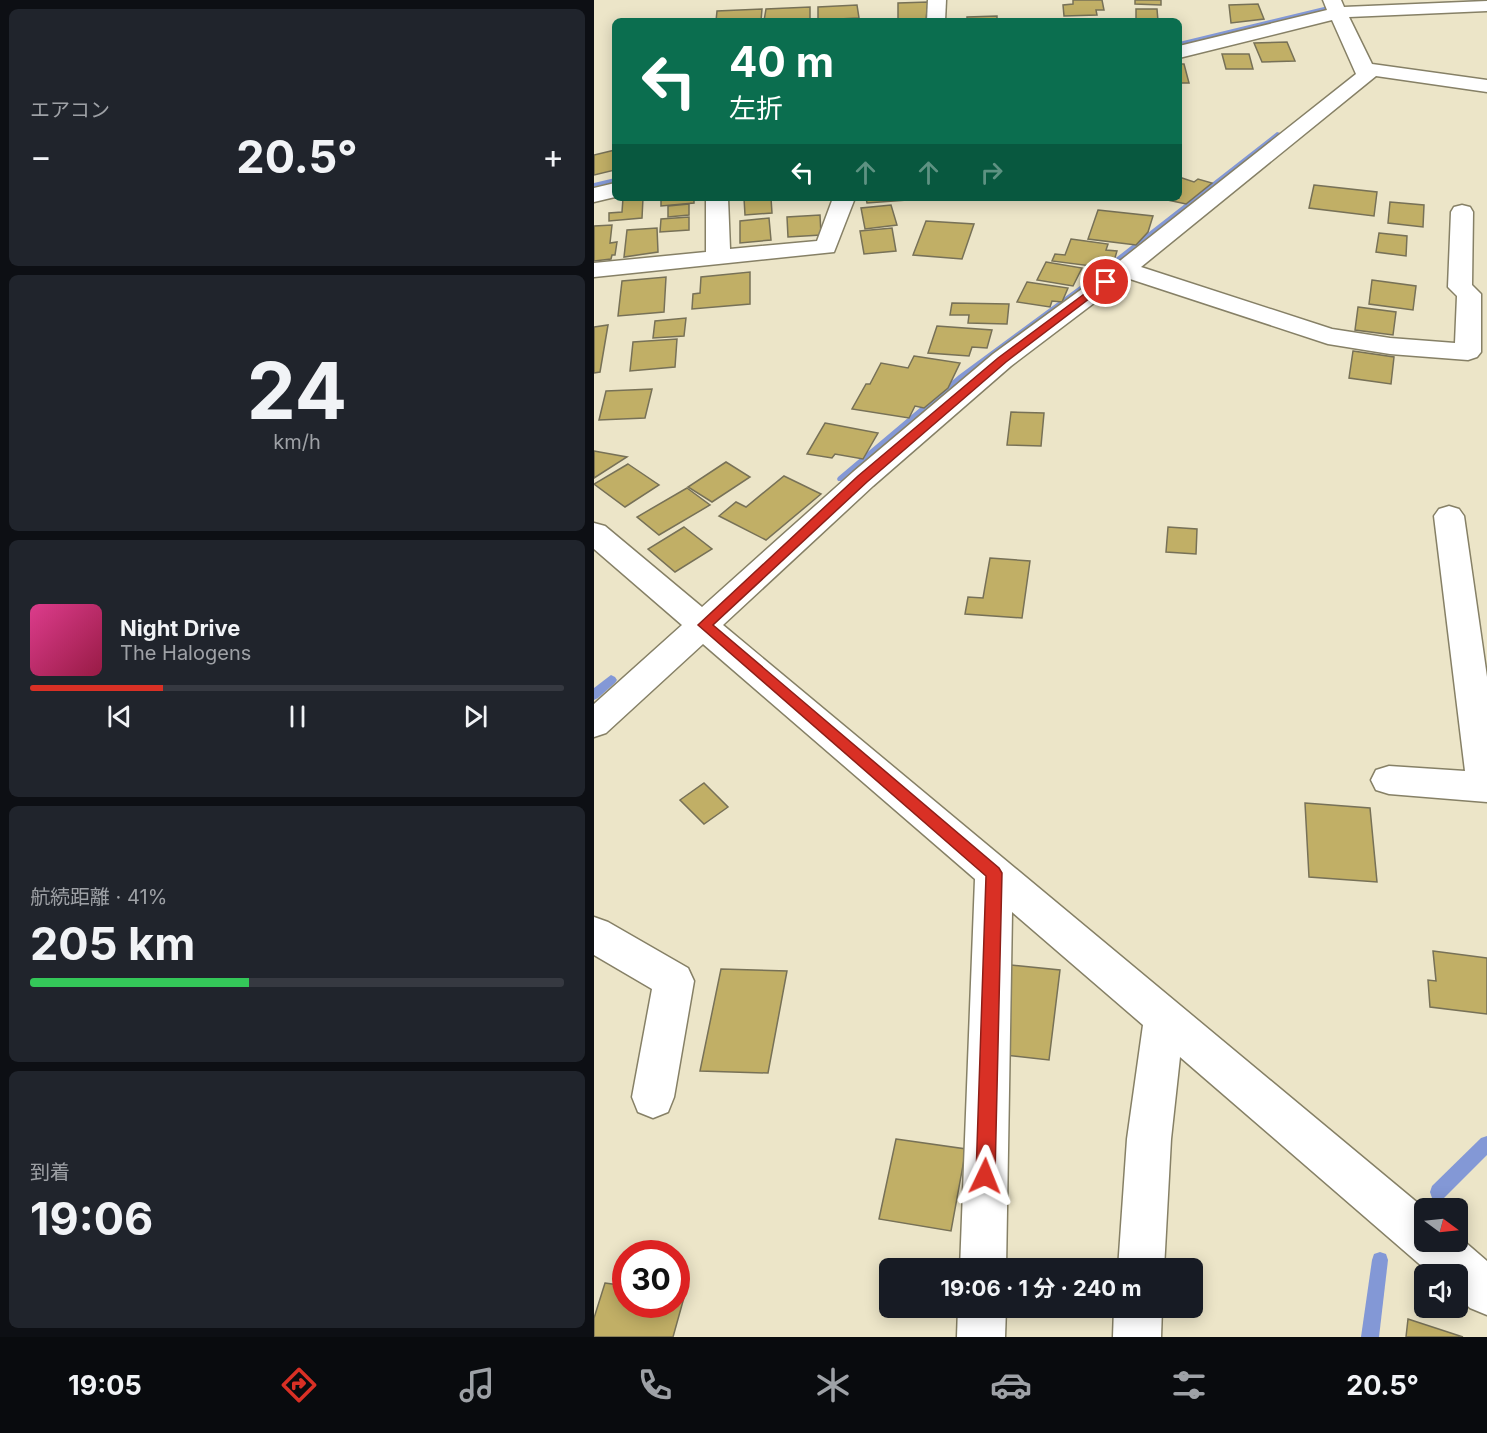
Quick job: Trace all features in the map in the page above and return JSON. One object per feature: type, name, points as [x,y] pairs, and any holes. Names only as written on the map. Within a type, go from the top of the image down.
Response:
[{"type":"street","points":[[936,18],[937,0]]},
{"type":"street","points":[[1182,51],[1336,7],[1487,6]]},
{"type":"street","points":[[594,724],[862,479],[985,375],[1124,269],[1366,76],[1365,69],[1336,7]]},
{"type":"street","points":[[1365,69],[1487,86]]},
{"type":"street","points":[[594,195],[612,191]]},
{"type":"street","points":[[717,201],[718,258]]},
{"type":"street","points":[[594,270],[826,247],[842,201]]},
{"type":"street","points":[[1124,269],[1328,336],[1390,346],[1468,352],[1469,294],[1460,287],[1462,212]]},
{"type":"street","points":[[1389,780],[1486,787],[1449,516]]},
{"type":"street","points":[[594,533],[1414,1230]]},
{"type":"street","points":[[983,1258],[994,873]]},
{"type":"street","points":[[594,934],[674,981],[653,1097]]},
{"type":"street","points":[[1142,1258],[1149,1139],[1164,1019]]},
{"type":"street","points":[[1441,1252],[1487,1291]]},
{"type":"street","points":[[981,1337],[982,1318]]},
{"type":"street","points":[[1137,1337],[1138,1318]]},
{"type":"building","points":[[1073,0],[1102,0],[1104,10],[1096,10],[1097,15],[1064,16],[1063,5],[1073,4]]},
{"type":"building","points":[[1135,0],[1161,0],[1161,5],[1135,4]]},
{"type":"building","points":[[928,2],[926,18],[898,18],[898,3]]},
{"type":"building","points":[[1258,4],[1264,19],[1231,23],[1229,5]]},
{"type":"building","points":[[857,5],[859,18],[818,18],[818,7]]},
{"type":"building","points":[[810,7],[810,18],[764,18],[766,9]]},
{"type":"building","points":[[762,9],[761,18],[716,18],[717,11]]},
{"type":"building","points":[[1136,9],[1157,9],[1158,18],[1136,18]]},
{"type":"building","points":[[997,16],[997,18],[967,18]]},
{"type":"building","points":[[1287,42],[1295,61],[1262,62],[1254,43]]},
{"type":"building","points":[[1222,54],[1249,54],[1253,69],[1226,69]]},
{"type":"building","points":[[1182,64],[1184,64],[1189,83],[1182,83]]},
{"type":"building","points":[[612,151],[612,171],[594,175],[594,155]]},
{"type":"building","points":[[1182,178],[1194,182],[1198,179],[1212,183],[1186,204],[1172,201],[1182,201]]},
{"type":"building","points":[[1314,185],[1377,192],[1374,216],[1309,208]]},
{"type":"building","points":[[623,201],[643,201],[642,218],[609,221],[609,213],[622,212]]},
{"type":"building","points":[[661,201],[694,201],[694,203],[661,206]]},
{"type":"building","points":[[744,201],[771,201],[772,213],[745,215]]},
{"type":"building","points":[[867,201],[894,201],[867,203]]},
{"type":"building","points":[[1390,202],[1424,205],[1423,227],[1388,223]]},
{"type":"building","points":[[689,204],[689,215],[668,217],[668,206]]},
{"type":"building","points":[[891,205],[897,225],[865,229],[861,208]]},
{"type":"building","points":[[1098,210],[1153,216],[1148,232],[1136,245],[1088,239]]},
{"type":"building","points":[[820,215],[821,235],[788,237],[787,217]]},
{"type":"building","points":[[689,217],[689,230],[660,232],[661,219]]},
{"type":"building","points":[[769,218],[771,240],[740,243],[740,221]]},
{"type":"building","points":[[926,221],[974,224],[962,259],[913,255]]},
{"type":"building","points":[[612,225],[610,243],[617,242],[615,255],[612,255],[611,259],[594,261],[594,226]]},
{"type":"building","points":[[657,228],[658,252],[624,257],[627,230]]},
{"type":"building","points":[[892,228],[896,251],[864,254],[860,231]]},
{"type":"building","points":[[1379,233],[1407,236],[1406,256],[1376,252]]},
{"type":"building","points":[[1071,239],[1108,244],[1106,250],[1117,251],[1114,261],[1101,260],[1099,267],[1052,261],[1055,254],[1065,255]]},
{"type":"building","points":[[1046,262],[1082,268],[1073,286],[1037,280]]},
{"type":"building","points":[[750,272],[750,304],[692,309],[693,294],[700,293],[701,277]]},
{"type":"building","points":[[666,277],[664,312],[618,316],[622,281]]},
{"type":"building","points":[[1372,280],[1416,286],[1413,310],[1369,304]]},
{"type":"building","points":[[1027,282],[1068,288],[1062,302],[1052,301],[1050,307],[1017,302]]},
{"type":"building","points":[[952,303],[1009,304],[1007,324],[968,323],[969,315],[950,315]]},
{"type":"building","points":[[1358,307],[1396,312],[1393,335],[1355,330]]},
{"type":"building","points":[[686,318],[684,336],[653,338],[655,321]]},
{"type":"building","points":[[608,325],[600,372],[594,373],[594,327]]},
{"type":"building","points":[[937,326],[992,330],[987,348],[972,347],[969,356],[928,353]]},
{"type":"building","points":[[677,339],[675,367],[630,371],[633,342]]},
{"type":"building","points":[[1353,351],[1394,357],[1391,384],[1349,378]]},
{"type":"building","points":[[914,356],[960,363],[948,388],[924,408],[915,406],[909,418],[852,409],[866,384],[870,384],[881,363],[908,368]]},
{"type":"building","points":[[652,389],[645,418],[599,420],[606,391]]},
{"type":"building","points":[[1011,412],[1044,413],[1041,446],[1007,445]]},
{"type":"building","points":[[825,423],[878,433],[863,459],[835,454],[832,458],[807,454]]},
{"type":"building","points":[[594,451],[627,457],[594,478]]},
{"type":"building","points":[[726,462],[750,477],[712,502],[688,487]]},
{"type":"building","points":[[628,464],[659,485],[625,507],[594,484]]},
{"type":"building","points":[[784,476],[821,494],[766,540],[719,516],[736,502],[746,507]]},
{"type":"building","points":[[687,488],[710,505],[659,535],[637,517]]},
{"type":"building","points":[[684,527],[712,549],[675,572],[648,549]]},
{"type":"building","points":[[1168,527],[1197,529],[1196,554],[1166,552]]},
{"type":"building","points":[[990,558],[1030,561],[1022,618],[965,614],[968,597],[983,598]]},
{"type":"building","points":[[704,783],[728,807],[704,824],[680,800]]},
{"type":"building","points":[[1305,803],[1370,808],[1377,882],[1309,877]]},
{"type":"building","points":[[1433,951],[1487,958],[1487,1014],[1430,1007],[1428,980],[1436,981]]},
{"type":"building","points":[[1011,965],[1060,970],[1049,1060],[997,1054]]},
{"type":"building","points":[[721,969],[787,971],[768,1073],[700,1071]]},
{"type":"building","points":[[896,1139],[966,1149],[951,1231],[879,1219]]},
{"type":"building","points":[[605,1283],[612,1284],[612,1318],[678,1318],[673,1337],[594,1337],[594,1318]]},
{"type":"building","points":[[1408,1319],[1463,1337],[1406,1337]]},
{"type":"waterway","points":[[1182,43],[1324,9],[1487,2]]},
{"type":"waterway","points":[[842,479],[962,377],[1083,288],[1280,134]]},
{"type":"waterway","points":[[594,185],[612,181]]},
{"type":"waterway","points":[[594,695],[611,680]]},
{"type":"waterway","points":[[1438,1192],[1487,1144]]},
{"type":"waterway","points":[[1370,1337],[1380,1260]]},
{"type":"route","points":[[985,1176],[994,873],[704,625],[862,479],[1002,360],[1106,282]]}]
